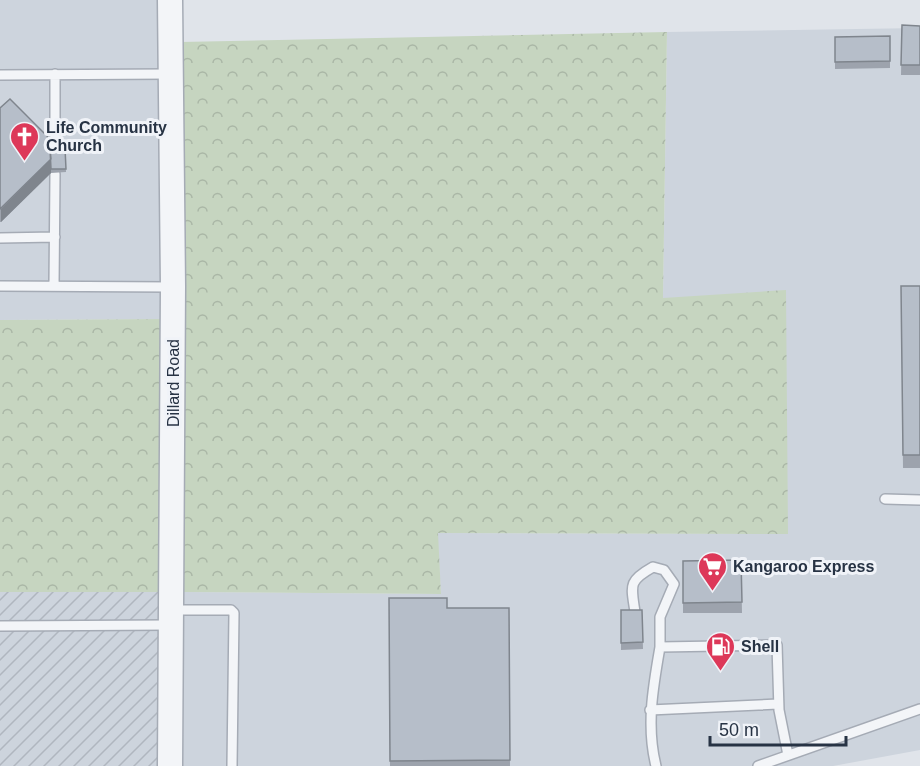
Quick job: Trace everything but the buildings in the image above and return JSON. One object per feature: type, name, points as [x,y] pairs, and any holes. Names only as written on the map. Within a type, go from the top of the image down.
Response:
[{"type":"street","name":"Dillard Road","points":[[170,0],[174,287],[170,766]]},
{"type":"lane","points":[[55,74],[55,151]]},
{"type":"lane","points":[[0,75],[171,74]]},
{"type":"lane","points":[[54,286],[55,174]]},
{"type":"lane","points":[[0,238],[55,237]]},
{"type":"lane","points":[[0,286],[174,287]]},
{"type":"lane","points":[[885,500],[920,500]]},
{"type":"lane","points":[[635,612],[631,585],[636,576],[652,567],[663,570],[674,584],[660,616],[660,647],[650,711],[652,748],[656,766]]},
{"type":"lane","points":[[0,626],[171,617],[231,609],[234,613],[232,766]]},
{"type":"lane","points":[[660,647],[777,645],[778,704],[788,756]]},
{"type":"lane","points":[[650,711],[778,704]]},
{"type":"lane","points":[[758,766],[920,709]]},
{"type":"shaded area","points":[[0,0],[160,0],[164,319],[0,320]]},
{"type":"shaded area","points":[[920,28],[920,750],[833,766],[179,766],[181,592],[441,594],[437,533],[788,534],[663,298],[667,32]]},
{"type":"shaded area","points":[[0,592],[162,592],[161,766],[0,766]]},
{"type":"green space","points":[[667,32],[663,298],[786,290],[788,534],[438,533],[441,594],[181,592],[180,42]]},
{"type":"green space","points":[[164,319],[162,592],[0,592],[0,320]]},
{"type":"place","name":"Life Community Church","points":[[25,162]]},
{"type":"place","name":"Kangaroo Express","points":[[712,592]]},
{"type":"place","name":"Shell","points":[[720,672]]}]
